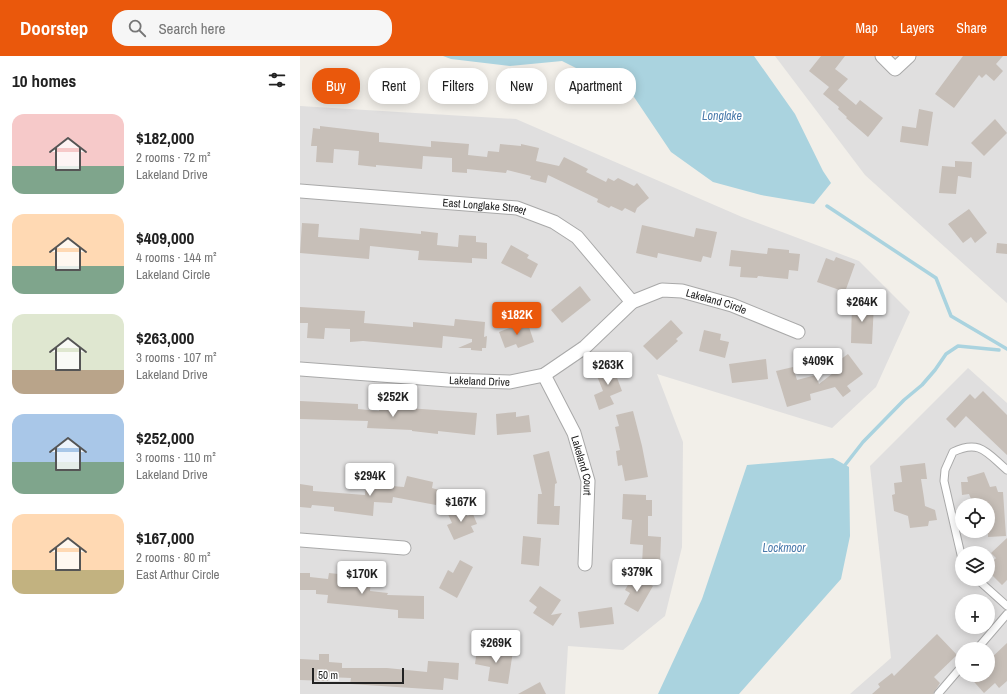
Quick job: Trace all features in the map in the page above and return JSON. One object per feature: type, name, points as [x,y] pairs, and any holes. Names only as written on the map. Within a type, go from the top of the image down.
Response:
[{"type":"street","points":[[882,56],[895,69],[909,56]]},
{"type":"street","name":"East Longlake Street","points":[[300,191],[517,208],[554,222],[577,237],[632,302]]},
{"type":"street","name":"Lakeland Circle","points":[[632,302],[662,290],[682,291],[732,305],[798,332]]},
{"type":"street","name":"Lakeland Drive","points":[[300,369],[448,380],[510,382],[544,375],[585,347],[632,302]]},
{"type":"street","name":"Lakeland Court","points":[[544,375],[574,433],[588,481],[585,564]]},
{"type":"street","points":[[300,540],[404,548]]},
{"type":"lane","points":[[959,546],[944,481],[945,470],[953,452],[966,446],[974,446],[986,452],[1007,470]]},
{"type":"lane","points":[[985,586],[1007,606]]},
{"type":"lane","points":[[983,642],[1007,614]]},
{"type":"lane","points":[[938,694],[955,674]]},
{"type":"shaded area","points":[[775,56],[1007,56],[1007,303],[865,175]]},
{"type":"shaded area","points":[[300,106],[516,119],[742,217],[859,261],[910,312],[876,387],[832,428],[657,374],[683,442],[682,547],[665,616],[623,650],[568,646],[565,694],[300,694]]},
{"type":"shaded area","points":[[968,368],[1007,403],[1007,694],[850,694],[891,658],[870,466]]},
{"type":"water","name":"Longlake","points":[[443,56],[754,56],[795,114],[823,171],[831,183],[814,204],[761,195],[713,182],[671,152],[636,100],[636,68],[576,68],[562,61],[510,66],[451,59]]},
{"type":"water","name":"Lockmoor","points":[[833,458],[849,467],[850,536],[841,579],[739,694],[658,694],[702,599],[747,465]]},
{"type":"building","points":[[821,56],[845,56],[835,69],[848,79],[838,90],[856,105],[860,100],[883,118],[868,137],[846,118],[847,117],[838,109],[839,107],[823,94],[829,87],[809,71]]},
{"type":"building","points":[[963,56],[1003,56],[996,64],[1003,71],[994,81],[986,74],[982,78],[979,75],[954,108],[935,94]]},
{"type":"building","points":[[919,109],[933,112],[928,146],[900,142],[902,126],[916,128]]},
{"type":"building","points":[[995,119],[1007,133],[984,156],[971,143]]},
{"type":"building","points":[[320,126],[379,133],[379,142],[431,147],[431,141],[469,144],[468,155],[487,157],[488,151],[499,152],[500,144],[521,146],[521,144],[539,148],[536,161],[559,166],[564,157],[588,169],[586,172],[606,182],[608,178],[614,181],[618,178],[634,186],[637,183],[649,198],[637,208],[635,213],[625,208],[622,211],[611,206],[609,208],[597,202],[598,199],[548,175],[546,183],[530,179],[531,176],[507,170],[506,173],[467,169],[467,173],[452,172],[452,158],[423,156],[422,169],[376,165],[376,167],[358,165],[359,151],[334,149],[333,163],[316,162],[317,146],[311,146],[313,128],[320,129]]},
{"type":"building","points":[[955,161],[972,162],[971,178],[958,176],[956,194],[939,193],[942,166],[955,167]]},
{"type":"building","points":[[969,209],[987,233],[975,243],[971,237],[963,243],[948,224]]},
{"type":"building","points":[[302,223],[319,224],[318,237],[359,240],[360,228],[421,234],[421,231],[438,233],[437,245],[458,247],[459,235],[476,236],[476,242],[487,243],[487,259],[472,258],[472,263],[418,260],[419,251],[370,246],[369,259],[300,253]]},
{"type":"building","points":[[642,225],[694,237],[696,228],[717,232],[711,258],[703,256],[701,262],[658,253],[657,258],[636,253]]},
{"type":"building","points":[[997,243],[1007,244],[1007,254],[996,253]]},
{"type":"building","points":[[511,245],[529,255],[527,258],[538,264],[531,278],[501,263]]},
{"type":"building","points":[[768,248],[789,250],[789,253],[800,254],[798,271],[789,270],[788,279],[758,276],[757,278],[740,277],[741,267],[729,266],[731,250],[767,254]]},
{"type":"building","points":[[836,257],[855,264],[845,292],[817,282],[826,258],[834,261]]},
{"type":"building","points":[[580,286],[591,300],[562,323],[551,310]]},
{"type":"building","points":[[852,302],[874,303],[872,344],[851,343]]},
{"type":"building","points":[[300,307],[365,311],[364,323],[413,327],[413,322],[454,326],[455,319],[485,322],[484,337],[487,336],[486,348],[482,348],[482,351],[471,350],[471,348],[458,348],[472,342],[472,339],[443,336],[442,348],[363,341],[350,342],[350,329],[325,328],[324,339],[307,338],[308,323],[300,323]]},
{"type":"building","points":[[671,320],[683,333],[676,339],[678,341],[657,360],[643,346]]},
{"type":"building","points":[[527,321],[534,342],[518,348],[516,344],[505,348],[499,332]]},
{"type":"building","points":[[704,330],[721,334],[720,340],[729,342],[725,358],[699,351]]},
{"type":"building","points":[[848,354],[863,374],[847,386],[851,391],[843,397],[835,387],[810,394],[811,400],[787,407],[776,371],[793,367],[797,380],[816,375],[819,384],[837,370],[833,365]]},
{"type":"building","points":[[766,359],[768,379],[732,383],[729,364]]},
{"type":"building","points":[[616,363],[620,374],[616,375],[622,391],[610,396],[614,404],[599,410],[594,395],[603,391],[595,371]]},
{"type":"building","points":[[983,391],[1007,415],[1007,455],[966,416],[955,428],[946,419],[970,394],[975,399]]},
{"type":"building","points":[[300,401],[358,404],[358,409],[379,411],[380,406],[477,413],[475,435],[438,431],[438,434],[412,430],[367,428],[368,421],[300,419]]},
{"type":"building","points":[[633,411],[648,477],[625,481],[622,465],[618,466],[616,451],[620,450],[615,427],[619,426],[616,415]]},
{"type":"building","points":[[516,412],[516,417],[529,415],[531,432],[497,435],[496,414]]},
{"type":"building","points":[[549,451],[557,483],[555,484],[554,506],[560,506],[559,525],[537,524],[538,494],[542,494],[533,455]]},
{"type":"building","points":[[925,463],[927,479],[921,479],[925,506],[935,510],[937,520],[929,521],[928,526],[910,528],[908,516],[894,511],[892,495],[895,494],[894,483],[902,482],[900,466]]},
{"type":"building","points":[[984,472],[990,487],[996,486],[998,492],[1003,492],[1006,536],[995,537],[995,498],[971,498],[969,494],[962,495],[961,482],[968,482],[967,477]]},
{"type":"building","points":[[407,476],[433,482],[432,488],[439,490],[436,505],[393,497],[392,503],[374,502],[373,516],[334,511],[334,507],[312,505],[311,508],[300,507],[300,484],[313,486],[313,491],[365,495],[366,484],[404,487]]},
{"type":"building","points":[[623,494],[646,495],[646,500],[652,500],[652,516],[648,516],[648,536],[661,537],[660,565],[642,564],[643,545],[630,544],[632,520],[622,519]]},
{"type":"building","points":[[463,506],[467,516],[473,514],[477,524],[471,526],[474,532],[454,540],[447,525],[452,523],[447,512]]},
{"type":"building","points":[[523,536],[541,538],[539,566],[521,564]]},
{"type":"building","points":[[1007,538],[1007,580],[1002,585],[995,578],[995,549]]},
{"type":"building","points":[[460,560],[473,567],[457,598],[439,588],[448,570],[453,573]]},
{"type":"building","points":[[300,573],[310,573],[310,577],[328,579],[329,573],[348,575],[347,577],[371,580],[370,591],[388,593],[387,595],[424,596],[424,619],[398,618],[398,610],[327,603],[328,595],[316,594],[316,590],[300,590]]},
{"type":"building","points":[[633,576],[653,586],[638,612],[624,604],[630,593],[625,590]]},
{"type":"building","points":[[540,586],[561,600],[551,615],[562,613],[553,626],[533,613],[537,607],[529,601]]},
{"type":"building","points":[[612,607],[614,624],[580,628],[578,612]]},
{"type":"building","points":[[937,634],[955,653],[955,657],[934,677],[940,683],[933,694],[872,694],[880,687],[878,684],[892,673],[894,676]]},
{"type":"building","points":[[1007,643],[1007,681],[999,688],[995,683],[984,693],[974,682],[995,682],[995,654]]},
{"type":"building","points":[[477,649],[501,653],[502,649],[513,651],[508,684],[488,681],[490,667],[475,664]]},
{"type":"building","points":[[319,654],[329,654],[329,662],[342,663],[342,668],[387,668],[427,672],[428,661],[459,663],[458,680],[444,678],[443,690],[350,684],[351,678],[328,677],[328,681],[300,680],[300,659],[319,660]]},
{"type":"building","points":[[540,682],[546,694],[518,694]]},
{"type":"waterway","points":[[827,206],[936,278],[951,316],[1007,349]]},
{"type":"waterway","points":[[845,465],[863,442],[904,400],[922,385],[946,354],[958,346],[999,350]]}]
